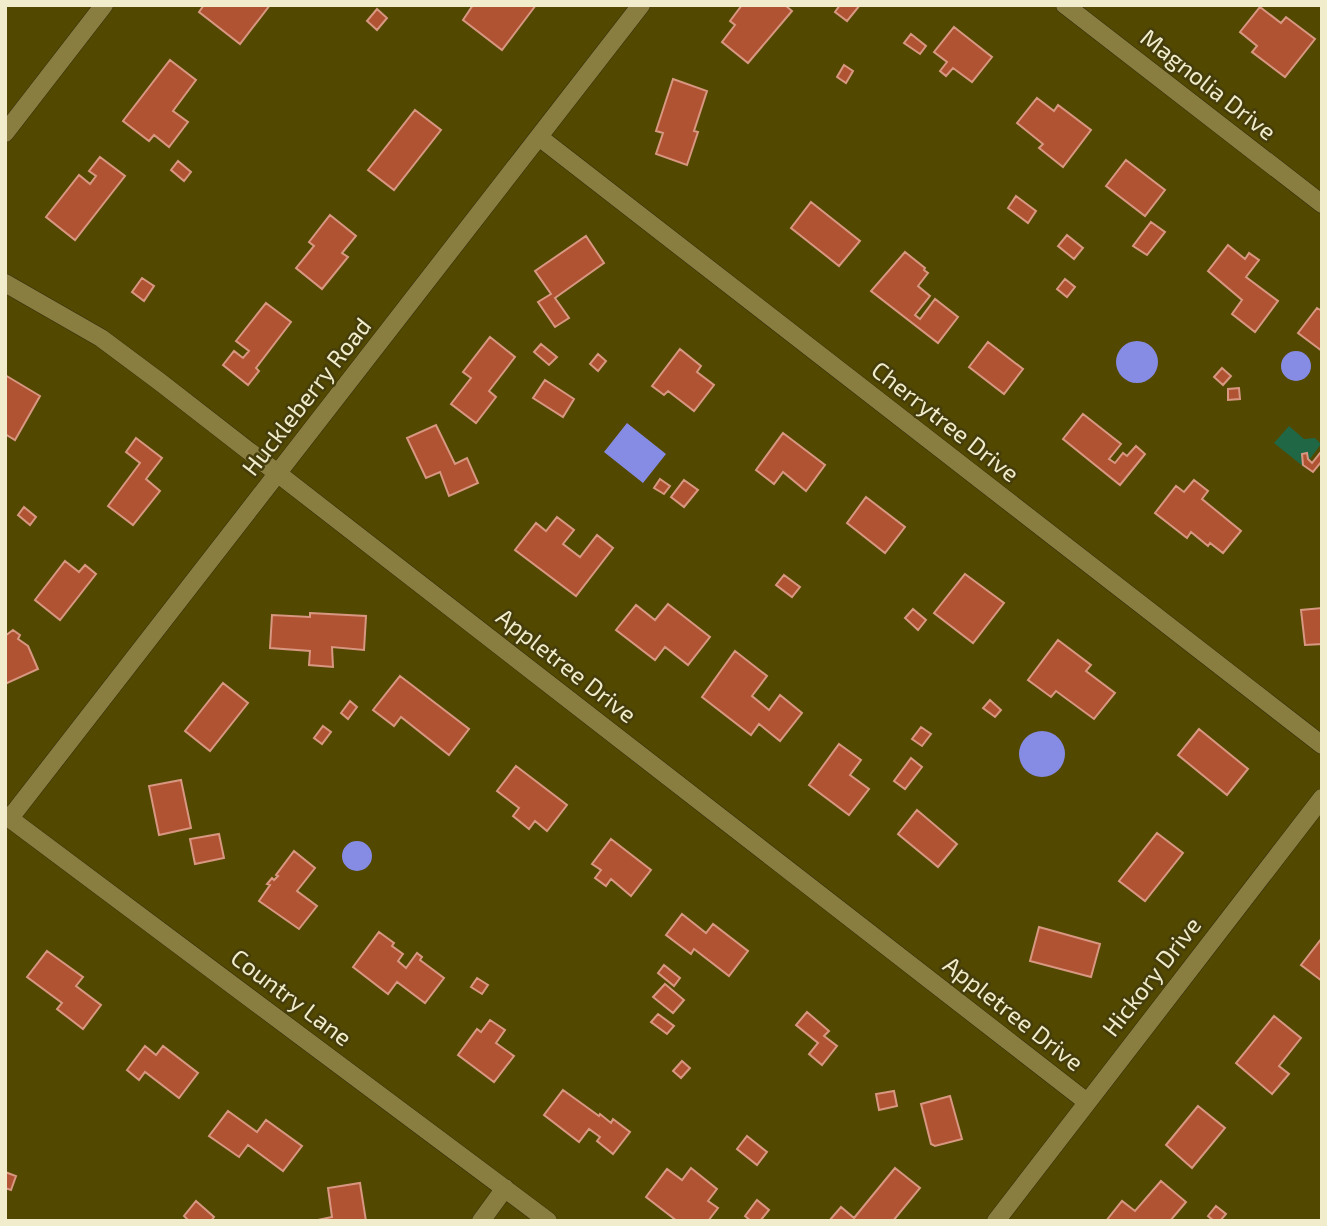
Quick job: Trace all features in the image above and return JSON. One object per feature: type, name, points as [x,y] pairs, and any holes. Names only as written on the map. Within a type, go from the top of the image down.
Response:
[{"type":"street","points":[[5,133],[104,5]]},
{"type":"street","name":"Huckleberry Road","points":[[8,817],[279,475],[642,5]]},
{"type":"street","name":"Magnolia Drive","points":[[1065,5],[1322,204]]},
{"type":"street","name":"Cherrytree Drive","points":[[539,137],[1322,745]]},
{"type":"street","name":"Appletree Drive","points":[[5,283],[101,338],[1087,1102]]},
{"type":"street","name":"Hickory Drive","points":[[996,1221],[1322,798]]},
{"type":"street","name":"Country Lane","points":[[8,817],[548,1221]]},
{"type":"street","points":[[481,1221],[505,1188]]},
{"type":"green space","points":[[1289,426],[1304,439],[1315,438],[1321,444],[1304,467],[1274,443]]},
{"type":"water","points":[[1137,341],[1152,347],[1158,362],[1152,377],[1137,383],[1122,377],[1116,362],[1122,347]]},
{"type":"water","points":[[1296,351],[1307,355],[1311,366],[1307,377],[1296,381],[1285,377],[1281,366],[1285,355]]},
{"type":"water","points":[[627,423],[666,454],[643,483],[604,452]]},
{"type":"water","points":[[1042,731],[1058,738],[1065,754],[1058,770],[1042,777],[1026,770],[1019,754],[1026,738]]},
{"type":"water","points":[[357,841],[368,845],[372,856],[368,867],[357,871],[346,867],[342,856],[346,845]]},
{"type":"building","points":[[204,5],[270,5],[240,44],[199,12]]},
{"type":"building","points":[[473,5],[536,5],[502,50],[463,20]]},
{"type":"building","points":[[742,5],[785,5],[792,11],[748,63],[722,42],[735,25],[730,21]]},
{"type":"building","points":[[840,5],[860,5],[847,21],[835,12]]},
{"type":"building","points":[[1260,7],[1281,23],[1286,17],[1315,39],[1285,77],[1252,52],[1257,46],[1240,32]]},
{"type":"building","points":[[377,9],[387,18],[377,30],[367,21]]},
{"type":"building","points":[[954,27],[992,57],[972,82],[953,68],[946,76],[940,71],[947,62],[934,52]]},
{"type":"building","points":[[911,34],[926,46],[920,54],[904,43]]},
{"type":"building","points":[[170,60],[196,80],[173,111],[188,122],[169,147],[154,135],[149,141],[123,121]]},
{"type":"building","points":[[844,65],[853,71],[846,83],[837,77]]},
{"type":"building","points":[[673,79],[707,91],[694,131],[698,132],[687,165],[656,154],[663,133],[656,131]]},
{"type":"building","points":[[1037,98],[1054,111],[1058,105],[1091,130],[1063,167],[1039,148],[1043,144],[1017,123]]},
{"type":"building","points":[[415,110],[441,130],[394,190],[368,170]]},
{"type":"building","points":[[100,157],[125,176],[75,240],[46,217],[79,175],[90,184],[96,176],[89,171]]},
{"type":"building","points":[[1126,160],[1165,190],[1145,216],[1106,186]]},
{"type":"building","points":[[178,161],[191,172],[184,181],[171,170]]},
{"type":"building","points":[[1016,196],[1036,211],[1028,223],[1008,208]]},
{"type":"building","points":[[811,202],[860,241],[839,266],[791,228]]},
{"type":"building","points":[[330,215],[356,236],[342,253],[348,257],[322,289],[296,268],[314,246],[309,242]]},
{"type":"building","points":[[1151,222],[1165,232],[1147,255],[1133,246]]},
{"type":"building","points":[[1067,235],[1083,248],[1074,259],[1058,246]]},
{"type":"building","points":[[586,236],[604,263],[555,298],[569,318],[555,327],[538,302],[551,294],[535,271]]},
{"type":"building","points":[[1228,245],[1245,259],[1249,253],[1259,260],[1246,277],[1278,301],[1255,332],[1232,314],[1242,300],[1208,271]]},
{"type":"building","points":[[905,252],[928,273],[918,286],[930,296],[915,315],[920,319],[935,299],[958,317],[938,343],[871,291]]},
{"type":"building","points":[[142,278],[154,286],[144,301],[132,292]]},
{"type":"building","points":[[1065,279],[1075,287],[1067,297],[1057,289]]},
{"type":"building","points":[[266,303],[291,322],[256,368],[259,371],[248,385],[223,365],[234,351],[243,358],[249,351],[236,341]]},
{"type":"building","points":[[1317,308],[1322,311],[1322,351],[1298,333]]},
{"type":"building","points":[[490,337],[515,357],[489,391],[496,397],[476,423],[451,404],[471,378],[463,372]]},
{"type":"building","points":[[988,342],[1023,369],[1004,394],[969,367]]},
{"type":"building","points":[[541,344],[557,357],[549,365],[534,352]]},
{"type":"building","points":[[680,349],[701,366],[697,372],[714,385],[694,411],[668,391],[664,395],[652,386]]},
{"type":"building","points":[[598,354],[606,361],[598,371],[590,364]]},
{"type":"building","points":[[1222,368],[1231,376],[1223,385],[1214,377]]},
{"type":"building","points":[[5,375],[40,396],[15,440],[5,434]]},
{"type":"building","points":[[545,380],[574,399],[563,417],[533,398]]},
{"type":"building","points":[[1239,388],[1240,399],[1228,400],[1228,389]]},
{"type":"building","points":[[1083,414],[1121,444],[1109,459],[1115,463],[1123,453],[1127,456],[1136,446],[1145,454],[1120,485],[1063,439]]},
{"type":"building","points":[[436,425],[455,464],[467,458],[478,483],[449,496],[440,472],[426,478],[407,438]]},
{"type":"building","points":[[783,433],[825,465],[806,491],[783,472],[774,484],[756,470]]},
{"type":"building","points":[[136,438],[162,458],[146,479],[160,491],[133,525],[108,506],[140,463],[126,452]]},
{"type":"building","points":[[1307,453],[1312,463],[1322,454],[1322,461],[1313,472],[1303,465],[1302,454]]},
{"type":"building","points":[[660,479],[670,486],[664,494],[654,488]]},
{"type":"building","points":[[684,480],[698,490],[684,507],[671,497]]},
{"type":"building","points":[[1194,480],[1208,491],[1202,499],[1241,531],[1223,553],[1210,543],[1208,546],[1191,532],[1187,538],[1155,513],[1176,486],[1184,492]]},
{"type":"building","points":[[866,497],[905,527],[885,553],[847,523]]},
{"type":"building","points":[[24,507],[36,517],[30,525],[18,515]]},
{"type":"building","points":[[557,517],[574,530],[563,544],[580,557],[597,535],[613,548],[576,596],[515,550],[536,523],[546,531]]},
{"type":"building","points":[[65,561],[79,572],[85,565],[96,574],[60,620],[35,600]]},
{"type":"building","points":[[965,574],[1004,603],[973,643],[934,613]]},
{"type":"building","points":[[784,575],[800,587],[792,597],[776,585]]},
{"type":"building","points":[[668,604],[710,637],[688,665],[665,647],[655,660],[616,630],[636,605],[655,620]]},
{"type":"building","points":[[1322,608],[1322,644],[1305,645],[1301,610]]},
{"type":"building","points":[[913,609],[926,620],[918,630],[905,618]]},
{"type":"building","points":[[310,613],[366,616],[364,650],[332,647],[333,667],[309,665],[310,651],[270,648],[272,615],[310,617]]},
{"type":"building","points":[[13,630],[20,635],[18,639],[28,646],[38,669],[5,684],[5,636]]},
{"type":"building","points":[[1058,640],[1091,665],[1086,671],[1115,693],[1094,719],[1056,691],[1051,697],[1028,680]]},
{"type":"building","points":[[735,651],[767,676],[752,696],[769,710],[780,695],[802,713],[780,741],[759,724],[751,735],[702,697]]},
{"type":"building","points":[[400,676],[469,729],[449,755],[401,717],[394,726],[373,710]]},
{"type":"building","points":[[223,683],[248,703],[210,751],[185,731]]},
{"type":"building","points":[[990,700],[1001,710],[995,717],[983,708]]},
{"type":"building","points":[[350,701],[357,707],[348,719],[341,713]]},
{"type":"building","points":[[323,726],[331,732],[322,744],[314,738]]},
{"type":"building","points":[[921,727],[931,734],[922,746],[912,739]]},
{"type":"building","points":[[1199,729],[1248,769],[1227,795],[1178,755]]},
{"type":"building","points":[[839,744],[861,760],[850,775],[869,789],[849,815],[809,785]]},
{"type":"building","points":[[911,758],[922,767],[905,789],[894,781]]},
{"type":"building","points":[[516,766],[567,805],[547,831],[535,821],[529,829],[513,816],[519,808],[497,791]]},
{"type":"building","points":[[181,780],[191,828],[159,835],[149,786]]},
{"type":"building","points":[[917,810],[957,844],[938,867],[898,834]]},
{"type":"building","points":[[1157,833],[1183,853],[1145,901],[1119,881]]},
{"type":"building","points":[[219,834],[224,858],[195,864],[190,839]]},
{"type":"building","points":[[611,839],[651,870],[631,896],[611,879],[606,886],[595,878],[601,870],[592,864]]},
{"type":"building","points":[[294,851],[315,868],[297,891],[317,906],[299,929],[259,901],[270,885],[267,884],[278,876],[276,875]]},
{"type":"building","points":[[682,914],[706,933],[713,924],[748,951],[729,976],[694,949],[691,954],[666,935]]},
{"type":"building","points":[[1039,927],[1100,944],[1091,977],[1030,961]]},
{"type":"building","points":[[379,932],[403,954],[398,961],[406,968],[417,953],[422,957],[420,960],[444,978],[425,1003],[397,982],[388,994],[353,967]]},
{"type":"building","points":[[1322,938],[1322,981],[1301,965]]},
{"type":"building","points":[[47,951],[83,977],[76,986],[101,1005],[83,1029],[57,1009],[62,1003],[27,977]]},
{"type":"building","points":[[664,965],[680,978],[674,986],[658,973]]},
{"type":"building","points":[[477,978],[488,985],[482,994],[471,987]]},
{"type":"building","points":[[665,984],[684,1000],[673,1013],[653,997]]},
{"type":"building","points":[[807,1012],[829,1031],[824,1036],[837,1046],[822,1065],[809,1054],[818,1043],[796,1025]]},
{"type":"building","points":[[658,1014],[674,1026],[667,1034],[651,1022]]},
{"type":"building","points":[[1274,1016],[1301,1038],[1279,1066],[1289,1074],[1272,1094],[1236,1063]]},
{"type":"building","points":[[490,1020],[505,1030],[496,1043],[514,1056],[494,1082],[458,1055],[477,1029],[481,1032]]},
{"type":"building","points":[[145,1046],[156,1055],[163,1046],[198,1073],[179,1098],[145,1072],[139,1080],[127,1070]]},
{"type":"building","points":[[682,1061],[690,1068],[681,1078],[673,1071]]},
{"type":"building","points":[[563,1090],[599,1116],[600,1114],[611,1123],[613,1119],[630,1132],[613,1154],[597,1141],[600,1137],[589,1129],[579,1142],[544,1115]]},
{"type":"building","points":[[894,1091],[897,1106],[879,1110],[876,1094]]},
{"type":"building","points":[[950,1096],[962,1139],[935,1146],[931,1144],[921,1104]]},
{"type":"building","points":[[1198,1106],[1225,1128],[1192,1168],[1166,1145]]},
{"type":"building","points":[[228,1111],[257,1132],[266,1120],[302,1146],[283,1171],[248,1145],[239,1157],[209,1136]]},
{"type":"building","points":[[747,1136],[767,1152],[757,1165],[737,1149]]},
{"type":"building","points":[[691,1168],[717,1189],[708,1201],[718,1208],[708,1221],[677,1221],[646,1197],[667,1169],[682,1180]]},
{"type":"building","points":[[895,1168],[920,1188],[893,1221],[829,1221],[841,1207],[854,1218]]},
{"type":"building","points":[[5,1172],[16,1176],[11,1190],[5,1188]]},
{"type":"building","points":[[1161,1181],[1186,1202],[1170,1221],[1106,1221],[1122,1201],[1135,1211]]},
{"type":"building","points":[[360,1183],[366,1221],[313,1221],[332,1217],[328,1188]]},
{"type":"building","points":[[757,1200],[769,1210],[760,1221],[751,1221],[745,1216]]},
{"type":"building","points":[[196,1201],[214,1217],[211,1221],[189,1221],[184,1216]]},
{"type":"building","points":[[1216,1206],[1226,1214],[1220,1221],[1214,1221],[1208,1216]]}]
